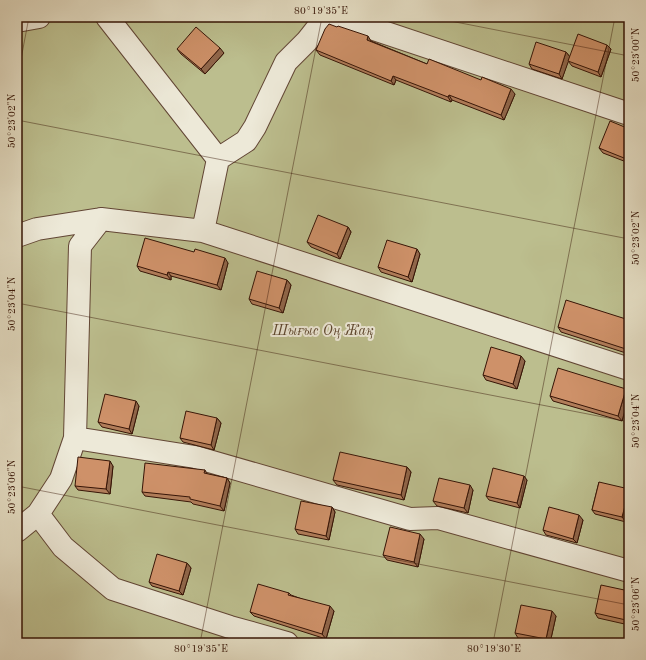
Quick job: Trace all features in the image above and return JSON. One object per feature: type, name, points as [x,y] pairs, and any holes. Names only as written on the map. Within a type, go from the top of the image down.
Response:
[{"type":"lane","points":[[17,21],[39,17]]},
{"type":"lane","points":[[107,17],[218,159]]},
{"type":"lane","points":[[203,231],[218,159],[246,141],[286,62],[307,41],[326,17]]},
{"type":"lane","points":[[338,17],[629,114]]},
{"type":"lane","points":[[17,531],[38,514],[61,479],[75,438],[80,246],[102,219]]},
{"type":"lane","points":[[17,236],[37,228],[102,219],[203,231],[629,369]]},
{"type":"lane","points":[[75,438],[195,457],[410,519],[438,518],[629,571]]},
{"type":"lane","points":[[38,514],[63,547],[112,589],[230,627],[287,643]]},
{"type":"green space","name":"Шығыс Оң Жақ","points":[[17,17],[629,17],[629,643],[17,643]]},
{"type":"building","points":[[329,24],[368,36],[367,40],[427,64],[429,59],[481,80],[482,77],[511,89],[501,115],[393,76],[391,81],[316,50],[325,29]]},
{"type":"building","points":[[196,27],[220,48],[201,69],[177,49]]},
{"type":"building","points":[[578,34],[607,45],[598,72],[568,61]]},
{"type":"building","points":[[536,42],[566,52],[559,74],[529,64]]},
{"type":"building","points":[[610,121],[627,128],[629,123],[629,160],[599,148]]},
{"type":"building","points":[[318,215],[348,227],[337,254],[307,242]]},
{"type":"building","points":[[145,238],[194,252],[195,249],[225,258],[217,285],[168,272],[167,275],[137,266]]},
{"type":"building","points":[[387,240],[417,249],[408,277],[378,267]]},
{"type":"building","points":[[257,271],[287,280],[279,308],[249,299]]},
{"type":"building","points":[[566,300],[629,320],[629,350],[558,327]]},
{"type":"building","points":[[491,347],[521,356],[513,384],[483,375]]},
{"type":"building","points":[[558,368],[626,389],[618,416],[550,396]]},
{"type":"building","points":[[105,394],[136,401],[129,429],[98,422]]},
{"type":"building","points":[[186,411],[217,418],[211,445],[180,438]]},
{"type":"building","points":[[340,452],[407,467],[401,495],[333,480]]},
{"type":"building","points":[[78,457],[110,461],[106,489],[75,486]]},
{"type":"building","points":[[145,463],[205,470],[204,473],[227,478],[220,506],[190,499],[190,497],[142,492]]},
{"type":"building","points":[[493,468],[524,476],[517,503],[486,496]]},
{"type":"building","points":[[439,478],[470,485],[464,508],[433,501]]},
{"type":"building","points":[[599,482],[629,489],[622,517],[592,510]]},
{"type":"building","points":[[301,501],[332,507],[326,536],[295,529]]},
{"type":"building","points":[[549,507],[579,515],[573,539],[543,530]]},
{"type":"building","points":[[390,527],[420,534],[414,562],[383,555]]},
{"type":"building","points":[[157,554],[187,563],[179,591],[149,582]]},
{"type":"building","points":[[258,584],[289,593],[288,595],[330,606],[322,634],[250,612]]},
{"type":"building","points":[[601,585],[629,591],[629,604],[626,620],[595,613]]},
{"type":"building","points":[[521,605],[552,611],[546,639],[515,633]]}]
